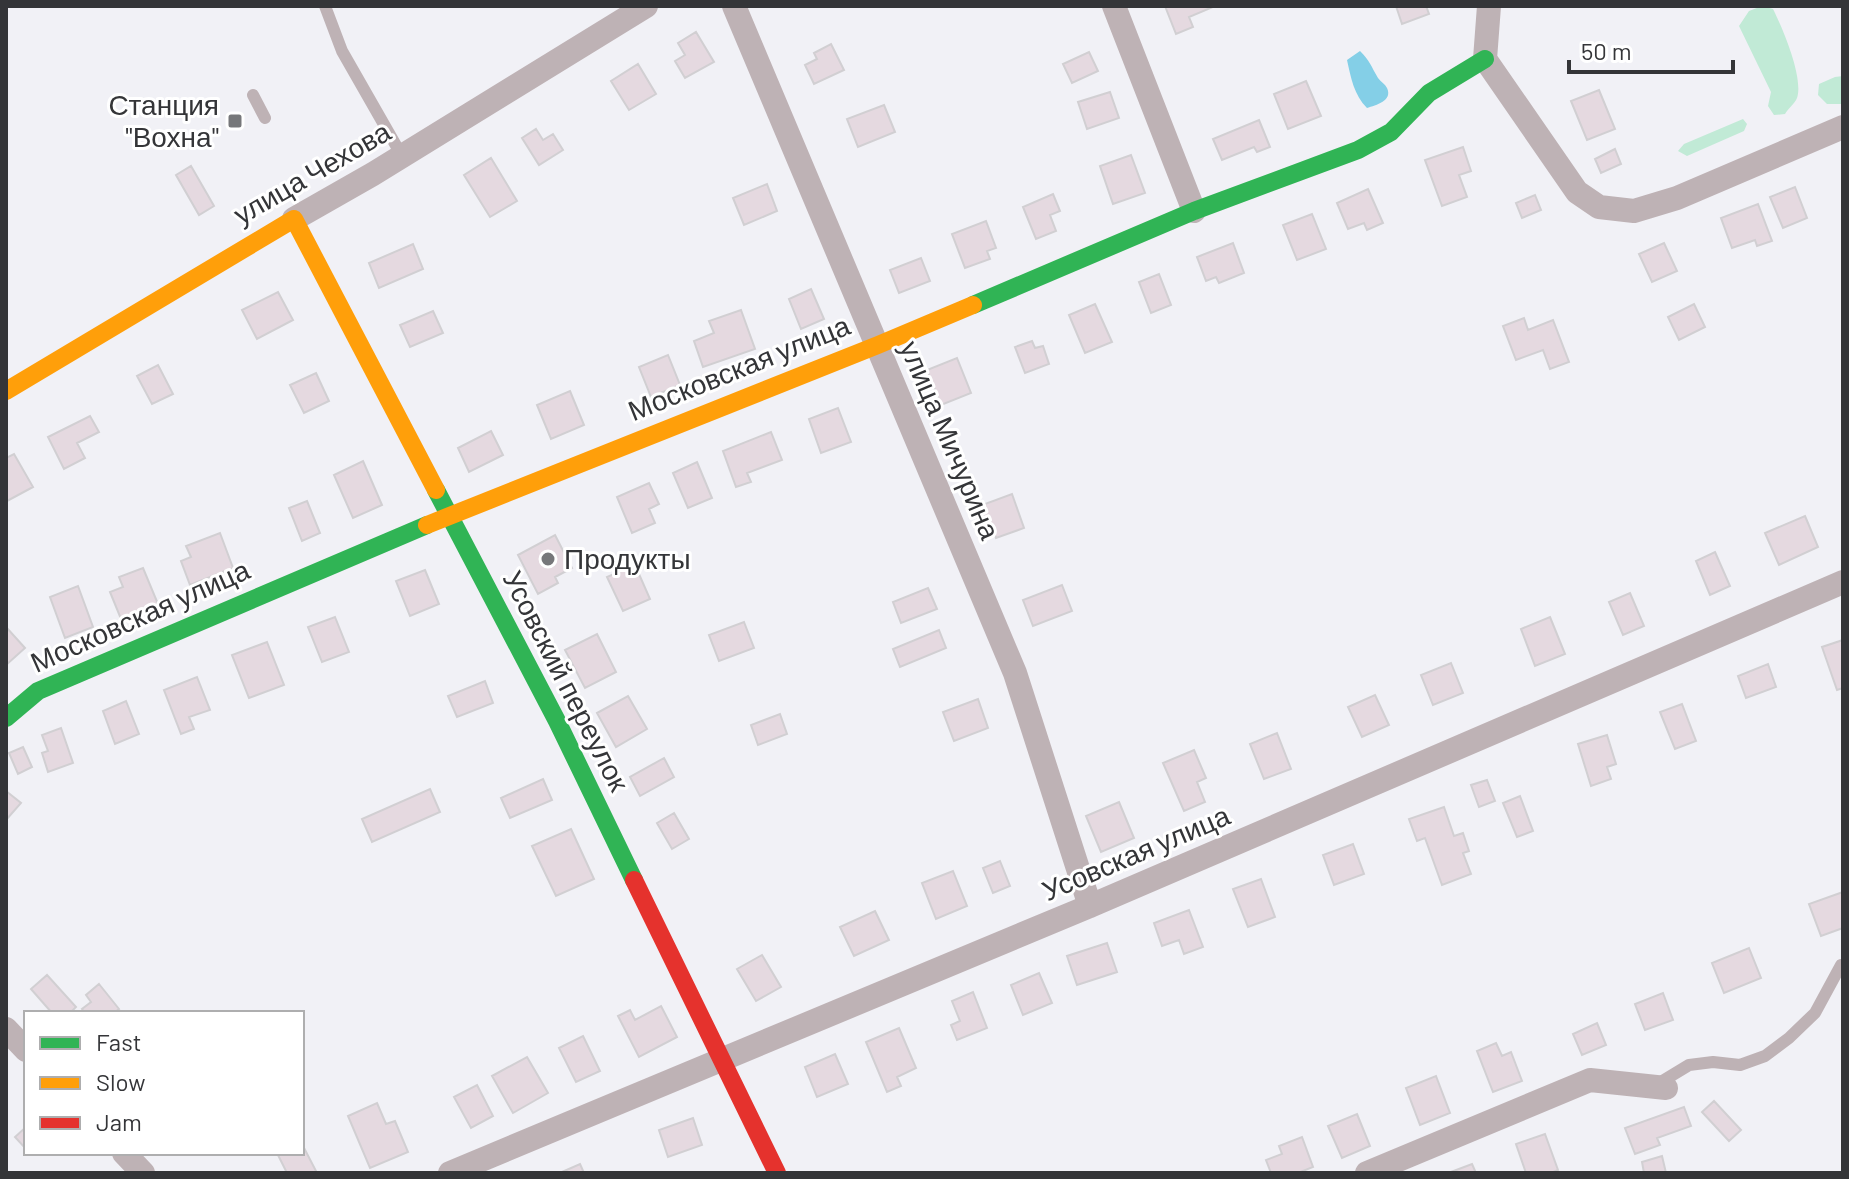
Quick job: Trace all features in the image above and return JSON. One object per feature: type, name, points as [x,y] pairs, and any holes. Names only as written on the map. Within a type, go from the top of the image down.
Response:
[{"type":"street","name":"улица Чехова","points":[[6,391],[402,156],[646,6]]},
{"type":"street","name":"улица Мичурина","points":[[734,6],[1015,673],[1090,906]]},
{"type":"street","points":[[1114,6],[1194,211]]},
{"type":"street","points":[[1489,6],[1485,59],[1577,192],[1599,207],[1634,211],[1677,198],[1843,127]]},
{"type":"street","name":"Московская улица","points":[[6,718],[38,691],[449,515],[878,345],[1194,211],[1358,150],[1391,132],[1429,93],[1485,59]]},
{"type":"street","name":"Усовский переулок","points":[[294,219],[557,721],[777,1173]]},
{"type":"street","name":"Усовская улица","points":[[450,1173],[1090,906],[1843,582]]},
{"type":"street","points":[[6,1029],[24,1048]]},
{"type":"street","points":[[1367,1173],[1590,1080],[1659,1088]]},
{"type":"street","points":[[126,1155],[143,1173]]},
{"type":"lane","points":[[325,6],[342,51],[402,156]]},
{"type":"lane","points":[[253,95],[265,118]]},
{"type":"lane","points":[[1659,1088],[1689,1065],[1713,1062],[1740,1065],[1765,1056],[1815,1013],[1841,965]]},
{"type":"green space","points":[[1762,6],[1773,9],[1795,66],[1797,98],[1785,114],[1774,115],[1768,106],[1771,92],[1739,26],[1749,11]]},
{"type":"green space","points":[[1843,76],[1843,104],[1827,104],[1818,95],[1819,84]]},
{"type":"green space","points":[[1743,119],[1747,124],[1744,131],[1687,156],[1678,151],[1684,144]]},
{"type":"water","points":[[1360,51],[1388,92],[1383,102],[1367,108],[1356,92],[1347,60]]},
{"type":"building","points":[[1165,6],[1213,7],[1189,17],[1193,27],[1176,34]]},
{"type":"building","points":[[1396,6],[1426,6],[1429,14],[1402,24]]},
{"type":"building","points":[[696,32],[714,62],[685,78],[675,61],[685,55],[678,43]]},
{"type":"building","points":[[831,44],[844,70],[814,84],[805,65],[817,59],[814,53]]},
{"type":"building","points":[[1089,52],[1098,71],[1072,83],[1063,64]]},
{"type":"building","points":[[638,64],[656,94],[629,110],[611,81]]},
{"type":"building","points":[[1306,81],[1321,116],[1288,129],[1274,94]]},
{"type":"building","points":[[1599,90],[1615,129],[1587,140],[1571,101]]},
{"type":"building","points":[[1110,92],[1119,118],[1087,129],[1078,102]]},
{"type":"building","points":[[884,105],[895,132],[858,147],[847,119]]},
{"type":"building","points":[[1259,120],[1270,147],[1257,152],[1254,147],[1222,160],[1213,139]]},
{"type":"building","points":[[536,129],[543,140],[553,134],[563,150],[539,165],[522,138]]},
{"type":"building","points":[[1463,147],[1471,171],[1459,175],[1467,197],[1442,206],[1425,160]]},
{"type":"building","points":[[1615,149],[1621,164],[1601,173],[1595,159]]},
{"type":"building","points":[[1131,155],[1145,193],[1113,204],[1100,166]]},
{"type":"building","points":[[491,158],[517,201],[490,217],[464,175]]},
{"type":"building","points":[[191,166],[214,206],[199,215],[176,175]]},
{"type":"building","points":[[767,184],[777,211],[744,225],[733,198]]},
{"type":"building","points":[[1795,187],[1807,218],[1783,228],[1770,197]]},
{"type":"building","points":[[1368,189],[1383,223],[1367,230],[1364,223],[1348,229],[1337,203]]},
{"type":"building","points":[[1053,194],[1060,211],[1050,215],[1056,231],[1036,239],[1023,207]]},
{"type":"building","points":[[1535,195],[1541,210],[1522,218],[1516,203]]},
{"type":"building","points":[[1758,204],[1772,241],[1757,246],[1755,240],[1732,248],[1721,218]]},
{"type":"building","points":[[1312,214],[1326,249],[1297,260],[1283,225]]},
{"type":"building","points":[[986,221],[996,248],[987,251],[990,259],[965,268],[952,234]]},
{"type":"building","points":[[1233,243],[1244,273],[1219,283],[1216,277],[1206,281],[1197,257]]},
{"type":"building","points":[[1664,243],[1677,271],[1652,282],[1639,254]]},
{"type":"building","points":[[413,244],[423,269],[379,288],[369,263]]},
{"type":"building","points":[[921,258],[930,281],[899,293],[890,270]]},
{"type":"building","points":[[1159,274],[1171,305],[1151,313],[1139,282]]},
{"type":"building","points":[[811,289],[824,319],[801,329],[789,299]]},
{"type":"building","points":[[278,292],[293,320],[257,339],[242,310]]},
{"type":"building","points":[[1095,304],[1112,342],[1085,353],[1069,315]]},
{"type":"building","points":[[1694,304],[1705,327],[1679,340],[1668,317]]},
{"type":"building","points":[[741,310],[755,349],[703,367],[694,341],[714,333],[709,321]]},
{"type":"building","points":[[433,311],[443,333],[410,347],[400,325]]},
{"type":"building","points":[[1524,318],[1528,330],[1553,320],[1569,362],[1550,369],[1543,350],[1516,360],[1503,326]]},
{"type":"building","points":[[1032,341],[1035,348],[1043,346],[1049,364],[1025,373],[1015,347]]},
{"type":"building","points":[[668,355],[680,385],[651,397],[639,367]]},
{"type":"building","points":[[957,358],[971,393],[941,405],[927,370]]},
{"type":"building","points":[[158,365],[173,394],[152,404],[137,376]]},
{"type":"building","points":[[316,373],[329,401],[304,413],[290,385]]},
{"type":"building","points":[[570,391],[584,425],[551,439],[537,405]]},
{"type":"building","points":[[838,408],[851,442],[821,453],[809,419]]},
{"type":"building","points":[[90,416],[99,432],[77,443],[85,458],[64,469],[48,437]]},
{"type":"building","points":[[491,431],[503,455],[469,472],[458,448]]},
{"type":"building","points":[[771,432],[782,460],[747,473],[751,482],[736,487],[723,451]]},
{"type":"building","points":[[14,454],[33,487],[7,501],[6,458]]},
{"type":"building","points":[[363,461],[382,505],[353,518],[334,475]]},
{"type":"building","points":[[697,462],[712,498],[688,508],[673,473]]},
{"type":"building","points":[[649,483],[659,504],[649,509],[655,523],[632,533],[617,497]]},
{"type":"building","points":[[1012,494],[1024,528],[996,538],[990,521],[979,525],[974,508]]},
{"type":"building","points":[[307,501],[320,533],[302,541],[289,508]]},
{"type":"building","points":[[1805,516],[1818,547],[1779,565],[1765,533]]},
{"type":"building","points":[[220,533],[233,568],[190,585],[181,561],[191,557],[186,546]]},
{"type":"building","points":[[555,535],[572,568],[555,577],[558,583],[538,594],[518,555]]},
{"type":"building","points":[[1715,552],[1730,586],[1710,595],[1696,561]]},
{"type":"building","points":[[635,565],[650,599],[623,611],[607,577]]},
{"type":"building","points":[[143,568],[158,604],[121,619],[110,592],[123,587],[119,577]]},
{"type":"building","points":[[425,570],[439,604],[410,616],[396,581]]},
{"type":"building","points":[[1062,585],[1072,611],[1033,626],[1023,600]]},
{"type":"building","points":[[78,586],[93,627],[65,638],[50,597]]},
{"type":"building","points":[[928,588],[937,609],[901,623],[893,602]]},
{"type":"building","points":[[1630,593],[1644,626],[1623,635],[1609,602]]},
{"type":"building","points":[[335,617],[349,652],[322,662],[308,627]]},
{"type":"building","points":[[1550,617],[1565,654],[1535,666],[1521,629]]},
{"type":"building","points":[[744,622],[754,648],[719,661],[709,635]]},
{"type":"building","points":[[6,627],[25,648],[6,665]]},
{"type":"building","points":[[939,630],[946,648],[900,667],[893,649]]},
{"type":"building","points":[[597,634],[616,672],[585,688],[565,650]]},
{"type":"building","points":[[1843,640],[1843,688],[1837,690],[1822,647]]},
{"type":"building","points":[[267,642],[284,685],[249,698],[232,655]]},
{"type":"building","points":[[1451,663],[1463,693],[1433,705],[1421,675]]},
{"type":"building","points":[[1768,664],[1776,687],[1746,698],[1738,676]]},
{"type":"building","points":[[197,677],[210,710],[189,717],[194,729],[181,734],[164,690]]},
{"type":"building","points":[[485,681],[493,703],[457,717],[448,696]]},
{"type":"building","points":[[1375,695],[1389,725],[1362,737],[1348,707]]},
{"type":"building","points":[[628,696],[647,729],[616,747],[597,713]]},
{"type":"building","points":[[978,699],[988,728],[954,741],[943,712]]},
{"type":"building","points":[[126,701],[139,734],[115,744],[103,711]]},
{"type":"building","points":[[1682,704],[1696,741],[1675,749],[1660,712]]},
{"type":"building","points":[[780,714],[787,734],[758,745],[751,725]]},
{"type":"building","points":[[61,728],[73,763],[48,772],[42,753],[48,751],[42,735]]},
{"type":"building","points":[[1277,733],[1291,769],[1264,779],[1250,744]]},
{"type":"building","points":[[1607,735],[1616,764],[1607,767],[1611,779],[1591,786],[1578,744]]},
{"type":"building","points":[[23,747],[32,767],[18,774],[9,753]]},
{"type":"building","points":[[1194,750],[1206,778],[1197,782],[1205,802],[1184,811],[1163,763]]},
{"type":"building","points":[[664,758],[674,777],[640,796],[630,777]]},
{"type":"building","points":[[543,779],[552,800],[510,818],[501,798]]},
{"type":"building","points":[[1487,780],[1495,801],[1479,807],[1471,785]]},
{"type":"building","points":[[430,789],[440,812],[372,842],[362,819]]},
{"type":"building","points":[[6,791],[21,803],[6,820]]},
{"type":"building","points":[[1520,796],[1533,831],[1517,837],[1503,803]]},
{"type":"building","points":[[1119,802],[1134,838],[1101,852],[1086,816]]},
{"type":"building","points":[[1444,807],[1454,836],[1463,833],[1469,851],[1463,853],[1471,874],[1442,885],[1425,838],[1417,841],[1409,819]]},
{"type":"building","points":[[674,813],[689,839],[672,849],[657,823]]},
{"type":"building","points":[[571,829],[594,879],[556,896],[532,846]]},
{"type":"building","points":[[1353,844],[1364,874],[1334,885],[1323,855]]},
{"type":"building","points":[[1000,861],[1010,886],[993,893],[983,868]]},
{"type":"building","points":[[953,871],[967,906],[936,919],[922,883]]},
{"type":"building","points":[[1261,879],[1275,917],[1248,927],[1233,889]]},
{"type":"building","points":[[1843,892],[1843,928],[1821,936],[1809,904]]},
{"type":"building","points":[[1189,910],[1203,947],[1184,954],[1179,940],[1162,946],[1154,923]]},
{"type":"building","points":[[875,911],[889,940],[854,956],[840,927]]},
{"type":"building","points":[[1107,943],[1117,972],[1077,985],[1067,956]]},
{"type":"building","points":[[1749,948],[1761,978],[1724,993],[1712,963]]},
{"type":"building","points":[[762,955],[781,987],[756,1001],[737,969]]},
{"type":"building","points":[[1039,973],[1052,1003],[1023,1015],[1011,985]]},
{"type":"building","points":[[47,975],[76,1007],[72,1011],[50,1011],[31,989]]},
{"type":"building","points":[[99,984],[119,1009],[84,1011],[82,1009],[91,1002],[86,995]]},
{"type":"building","points":[[973,992],[987,1028],[957,1040],[951,1025],[960,1021],[952,1001]]},
{"type":"building","points":[[1663,993],[1673,1020],[1645,1030],[1635,1004]]},
{"type":"building","points":[[661,1006],[677,1037],[639,1057],[618,1016],[630,1010],[635,1020]]},
{"type":"building","points":[[1597,1023],[1606,1045],[1582,1055],[1573,1034]]},
{"type":"building","points":[[899,1028],[916,1068],[897,1077],[901,1086],[887,1092],[866,1042]]},
{"type":"building","points":[[583,1036],[600,1071],[576,1082],[559,1048]]},
{"type":"building","points":[[1496,1043],[1502,1056],[1511,1052],[1522,1081],[1493,1092],[1477,1051]]},
{"type":"building","points":[[835,1054],[848,1084],[817,1097],[805,1067]]},
{"type":"building","points":[[527,1057],[548,1093],[513,1113],[492,1076]]},
{"type":"building","points":[[1436,1076],[1450,1113],[1420,1125],[1406,1088]]},
{"type":"building","points":[[477,1085],[493,1116],[471,1128],[454,1097]]},
{"type":"building","points":[[1714,1101],[1741,1130],[1729,1141],[1702,1112]]},
{"type":"building","points":[[377,1103],[386,1124],[395,1121],[408,1152],[370,1168],[348,1116]]},
{"type":"building","points":[[1684,1107],[1691,1126],[1657,1138],[1660,1145],[1635,1154],[1625,1128]]},
{"type":"building","points":[[1357,1114],[1370,1146],[1342,1158],[1328,1126]]},
{"type":"building","points":[[693,1118],[702,1145],[668,1157],[659,1130]]},
{"type":"building","points":[[24,1129],[24,1147],[15,1137]]},
{"type":"building","points":[[1545,1134],[1558,1170],[1526,1173],[1516,1144]]},
{"type":"building","points":[[1302,1137],[1313,1167],[1298,1173],[1271,1173],[1266,1160],[1282,1154],[1279,1146]]},
{"type":"building","points":[[304,1148],[317,1173],[287,1173],[278,1155],[304,1155]]},
{"type":"building","points":[[1662,1156],[1666,1173],[1644,1173],[1642,1162]]},
{"type":"building","points":[[580,1164],[584,1173],[562,1173],[562,1172]]},
{"type":"building","points":[[1472,1164],[1476,1173],[1451,1172]]},
{"type":"traffic: fast","points":[[973,305],[1194,211],[1358,150],[1391,132],[1429,93],[1485,59]]},
{"type":"traffic: fast","points":[[436,490],[557,721],[634,880]]},
{"type":"traffic: fast","points":[[6,718],[38,691],[427,525]]},
{"type":"traffic: slow","points":[[6,391],[294,219],[436,490]]},
{"type":"traffic: slow","points":[[427,525],[973,305]]},
{"type":"traffic: jam","points":[[634,880],[777,1173]]},
{"type":"place","name":"Станция \"Вохна\"","points":[[235,121]]},
{"type":"place","name":"Продукты","points":[[548,559]]}]
